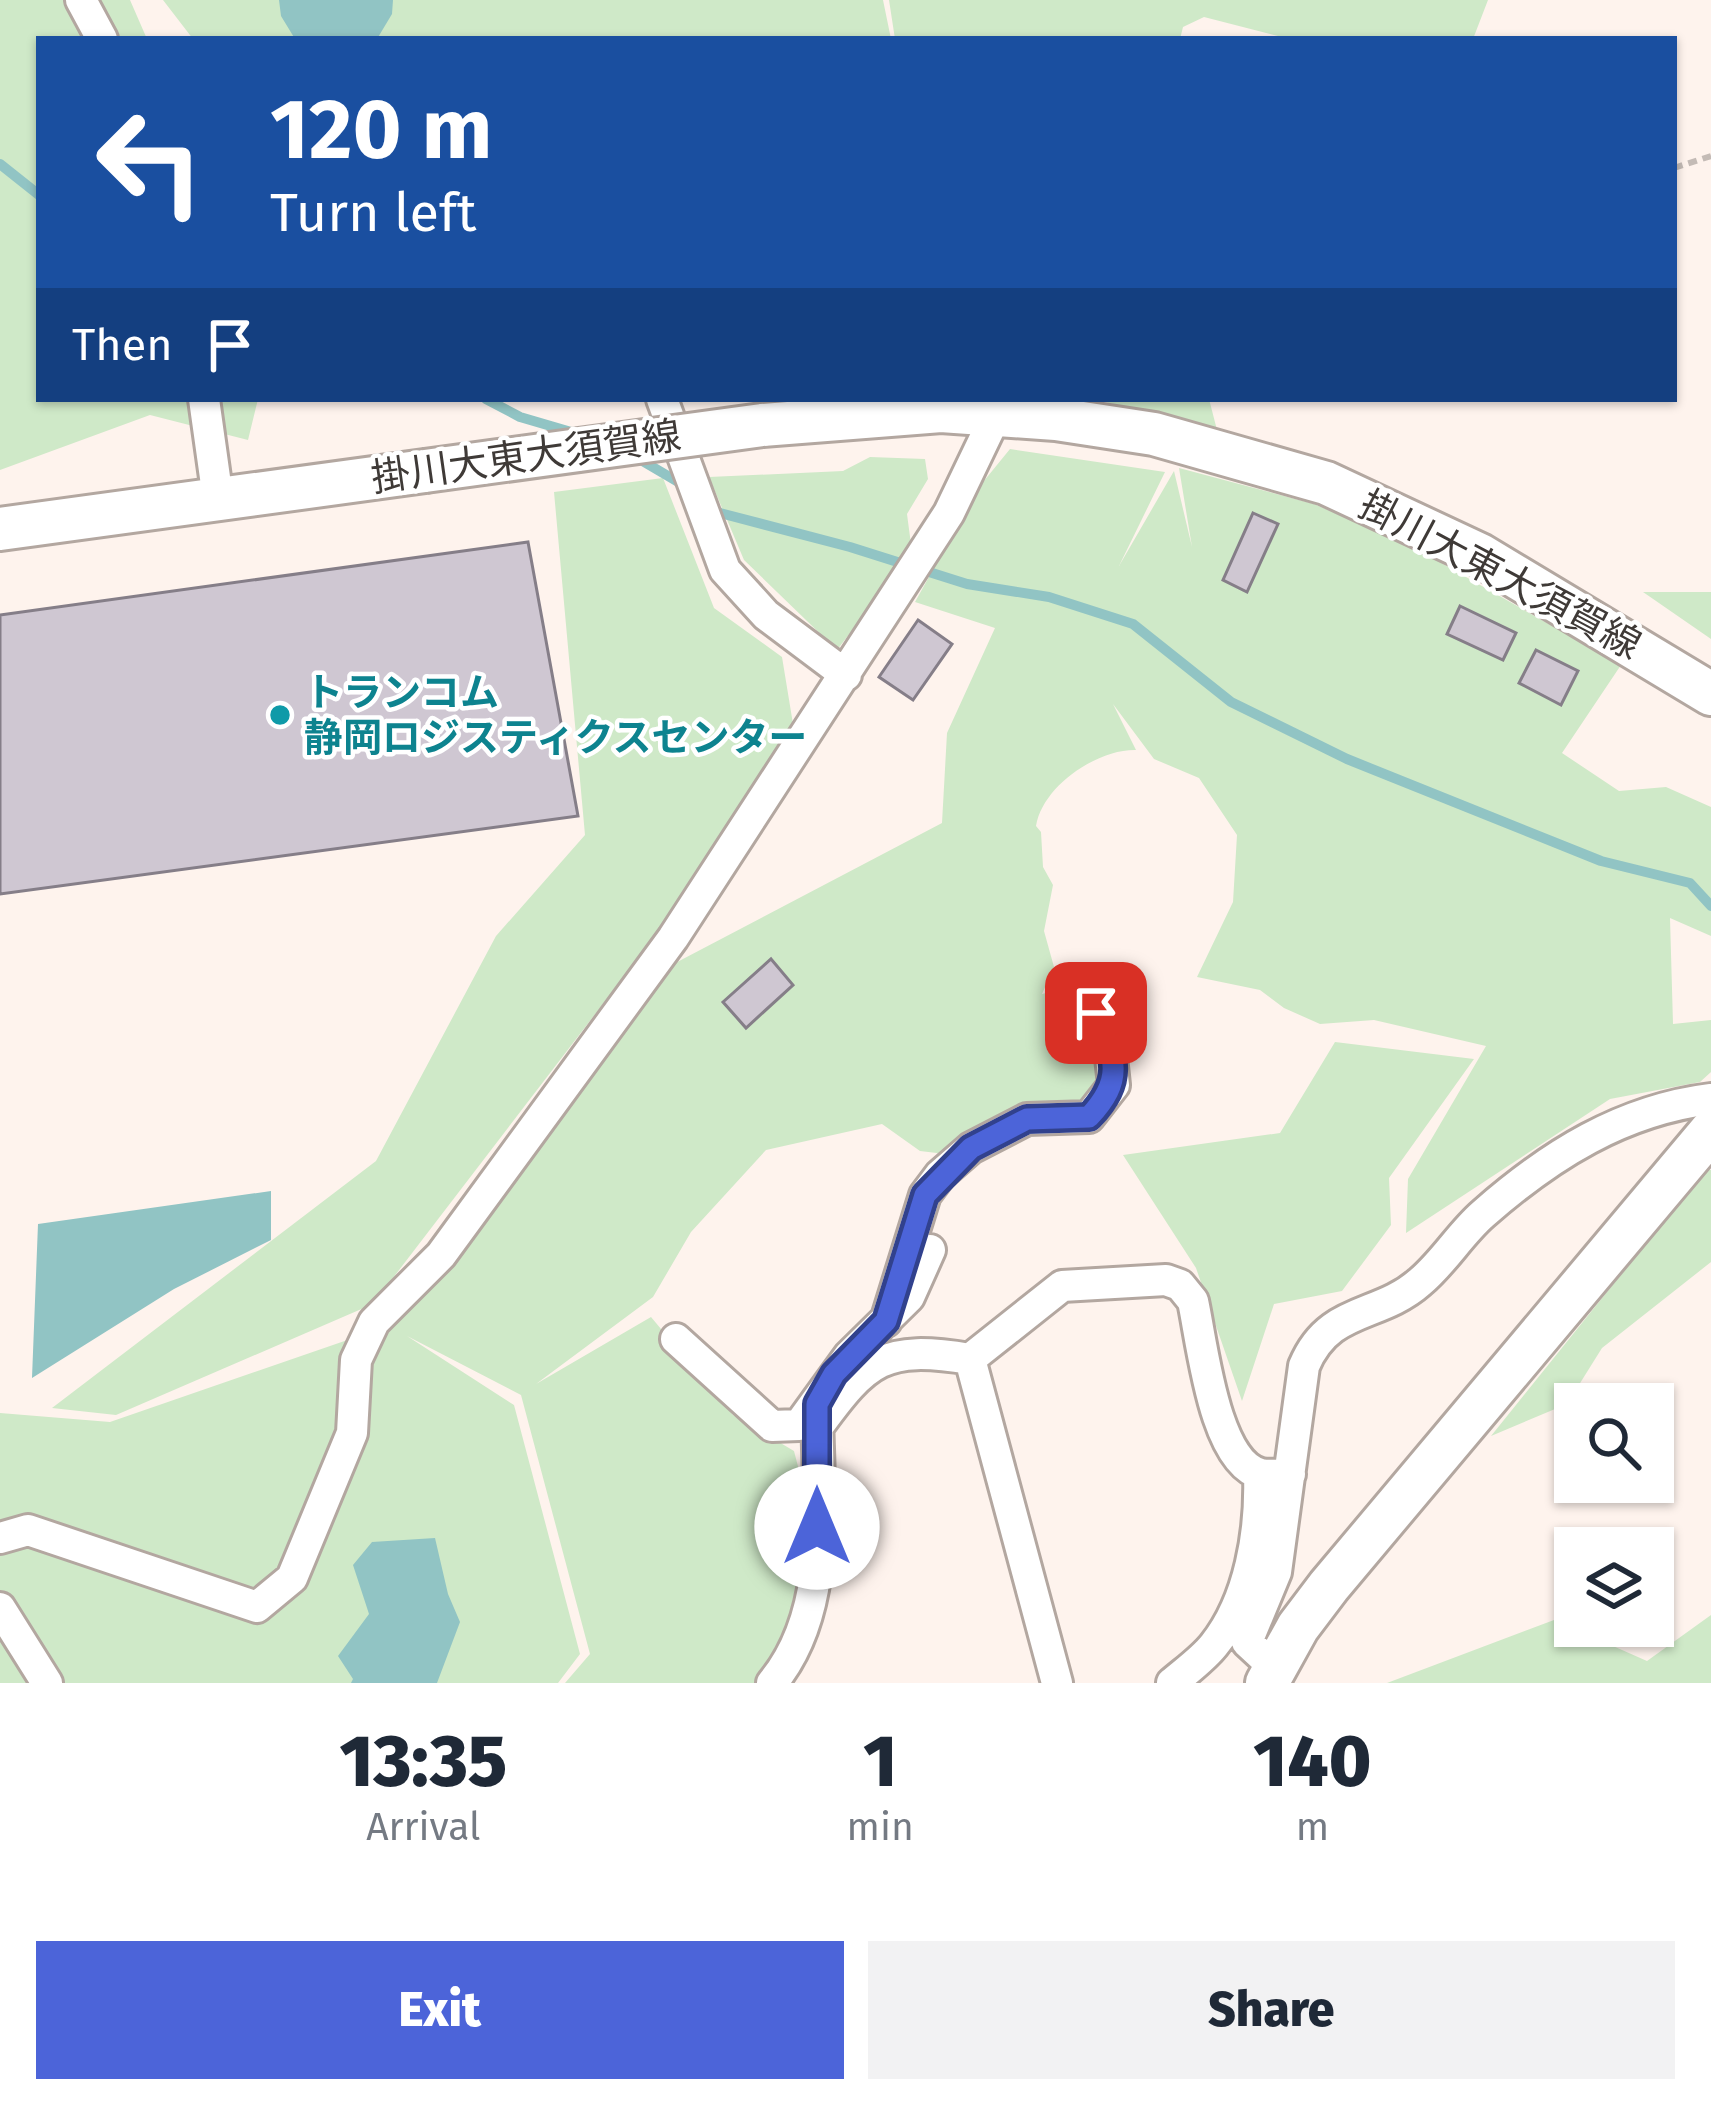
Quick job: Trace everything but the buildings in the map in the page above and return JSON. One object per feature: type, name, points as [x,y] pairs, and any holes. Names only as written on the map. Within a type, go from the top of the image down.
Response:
[{"type":"main road","name":"掛川大東大須賀線","points":[[0,529],[762,425],[941,411],[996,415],[1154,434],[1325,483],[1480,555],[1711,694]]},
{"type":"main road","points":[[1270,1675],[1329,1586],[1711,1131]]},
{"type":"street","points":[[82,1],[88,36]]},
{"type":"street","points":[[82,1],[100,36]]},
{"type":"street","points":[[204,402],[218,499]]},
{"type":"street","points":[[663,402],[725,570],[766,615],[846,674]]},
{"type":"street","points":[[0,1538],[28,1530],[256,1607],[292,1578],[352,1432],[356,1360],[374,1322],[441,1256],[616,1015],[949,513],[996,415]]},
{"type":"street","points":[[886,1321],[925,1195],[940,1175],[971,1148],[1027,1119],[1089,1117],[1114,1085],[1110,1048],[1079,981]]},
{"type":"street","points":[[1172,1683],[1213,1647],[1234,1612],[1314,1343],[1330,1327],[1395,1299],[1420,1282],[1481,1215],[1585,1136],[1629,1118],[1711,1099]]},
{"type":"street","points":[[772,1683],[789,1663],[813,1605],[817,1416],[834,1374],[909,1297],[930,1250]]},
{"type":"street","points":[[676,1339],[772,1426],[799,1425],[817,1416],[856,1377],[900,1353],[970,1359],[1062,1286],[1166,1280],[1180,1285],[1193,1301],[1223,1436],[1238,1460],[1274,1474]]},
{"type":"street","points":[[970,1359],[1058,1683]]},
{"type":"street","points":[[1270,1675],[1247,1642],[1276,1572],[1274,1474]]},
{"type":"street","points":[[0,1607],[47,1683]]},
{"type":"path","points":[[1677,167],[1711,156]]},
{"type":"green space","points":[[0,0],[130,0],[146,36],[36,36],[36,402],[257,402],[248,440],[150,415],[0,470]]},
{"type":"green space","points":[[163,0],[883,0],[890,36],[191,36]]},
{"type":"green space","points":[[889,0],[1488,0],[1474,36],[1278,36],[1204,17],[1183,27],[1181,36],[895,36]]},
{"type":"green space","points":[[1105,402],[1210,402],[1217,430]]},
{"type":"green space","points":[[1010,449],[1165,472],[1119,566],[1174,471],[1192,547],[1179,468],[1314,504],[1406,543],[1621,665],[1562,753],[1619,791],[1666,787],[1711,807],[1711,936],[1670,918],[1673,1024],[1711,1020],[1711,1072],[1700,1082],[1610,1099],[1406,1233],[1408,1179],[1486,1046],[1374,1020],[1320,1024],[1284,1008],[1260,990],[1197,977],[1233,902],[1237,835],[1199,778],[1154,759],[1113,704],[1136,750],[1105,756],[1074,772],[1049,797],[1036,826],[1041,832],[1043,867],[1053,885],[1044,931],[1054,967],[1042,994],[1070,987],[1110,1048],[1094,1112],[962,1156],[920,1151],[882,1124],[766,1150],[691,1232],[653,1297],[536,1384],[651,1317],[733,1415],[794,1451],[808,1505],[788,1646],[756,1683],[565,1683],[590,1654],[521,1395],[407,1336],[514,1405],[580,1654],[558,1683],[0,1683],[0,1413],[110,1422],[388,1326],[641,981],[942,823],[947,733],[995,628],[915,602],[979,487]]},
{"type":"green space","points":[[870,457],[925,459],[928,479],[907,514],[912,552],[837,650],[744,560],[709,477],[843,471]]},
{"type":"green space","points":[[663,478],[714,608],[782,657],[793,724],[678,906],[373,1304],[116,1415],[52,1408],[376,1161],[496,936],[585,835],[554,492]]},
{"type":"green space","points":[[1643,592],[1711,592],[1711,639]]},
{"type":"green space","points":[[1335,1042],[1474,1059],[1389,1178],[1391,1225],[1342,1291],[1274,1304],[1242,1401],[1196,1268],[1123,1155],[1280,1133]]},
{"type":"green space","points":[[1706,1169],[1711,1170],[1711,1262],[1602,1348],[1580,1383],[1554,1383],[1554,1409],[1491,1436]]},
{"type":"green space","points":[[1711,1615],[1711,1683],[1387,1683],[1554,1620],[1554,1647],[1615,1647],[1647,1661],[1674,1647],[1674,1642]]},
{"type":"water","points":[[279,0],[393,0],[392,14],[379,36],[293,36],[281,16]]},
{"type":"water","points":[[271,1191],[271,1240],[174,1289],[32,1378],[38,1224]]},
{"type":"water","points":[[435,1538],[460,1622],[437,1683],[351,1683],[338,1656],[369,1614],[353,1565],[372,1542]]},
{"type":"waterway","points":[[0,164],[36,193]]},
{"type":"waterway","points":[[492,402],[520,417],[578,434]]},
{"type":"waterway","points":[[634,456],[685,486]]},
{"type":"waterway","points":[[709,505],[720,513],[967,584],[1049,597],[1133,624],[1231,702],[1347,759],[1601,861],[1690,883],[1711,906]]},
{"type":"place","name":"トランコム 静岡ロジスティクスセンター","points":[[280,715]]},
{"type":"route","points":[[817,1527],[817,1404],[834,1374],[886,1321],[925,1195],[971,1148],[1027,1119],[1089,1117],[1114,1085],[1110,1048],[1096,1013]]}]
